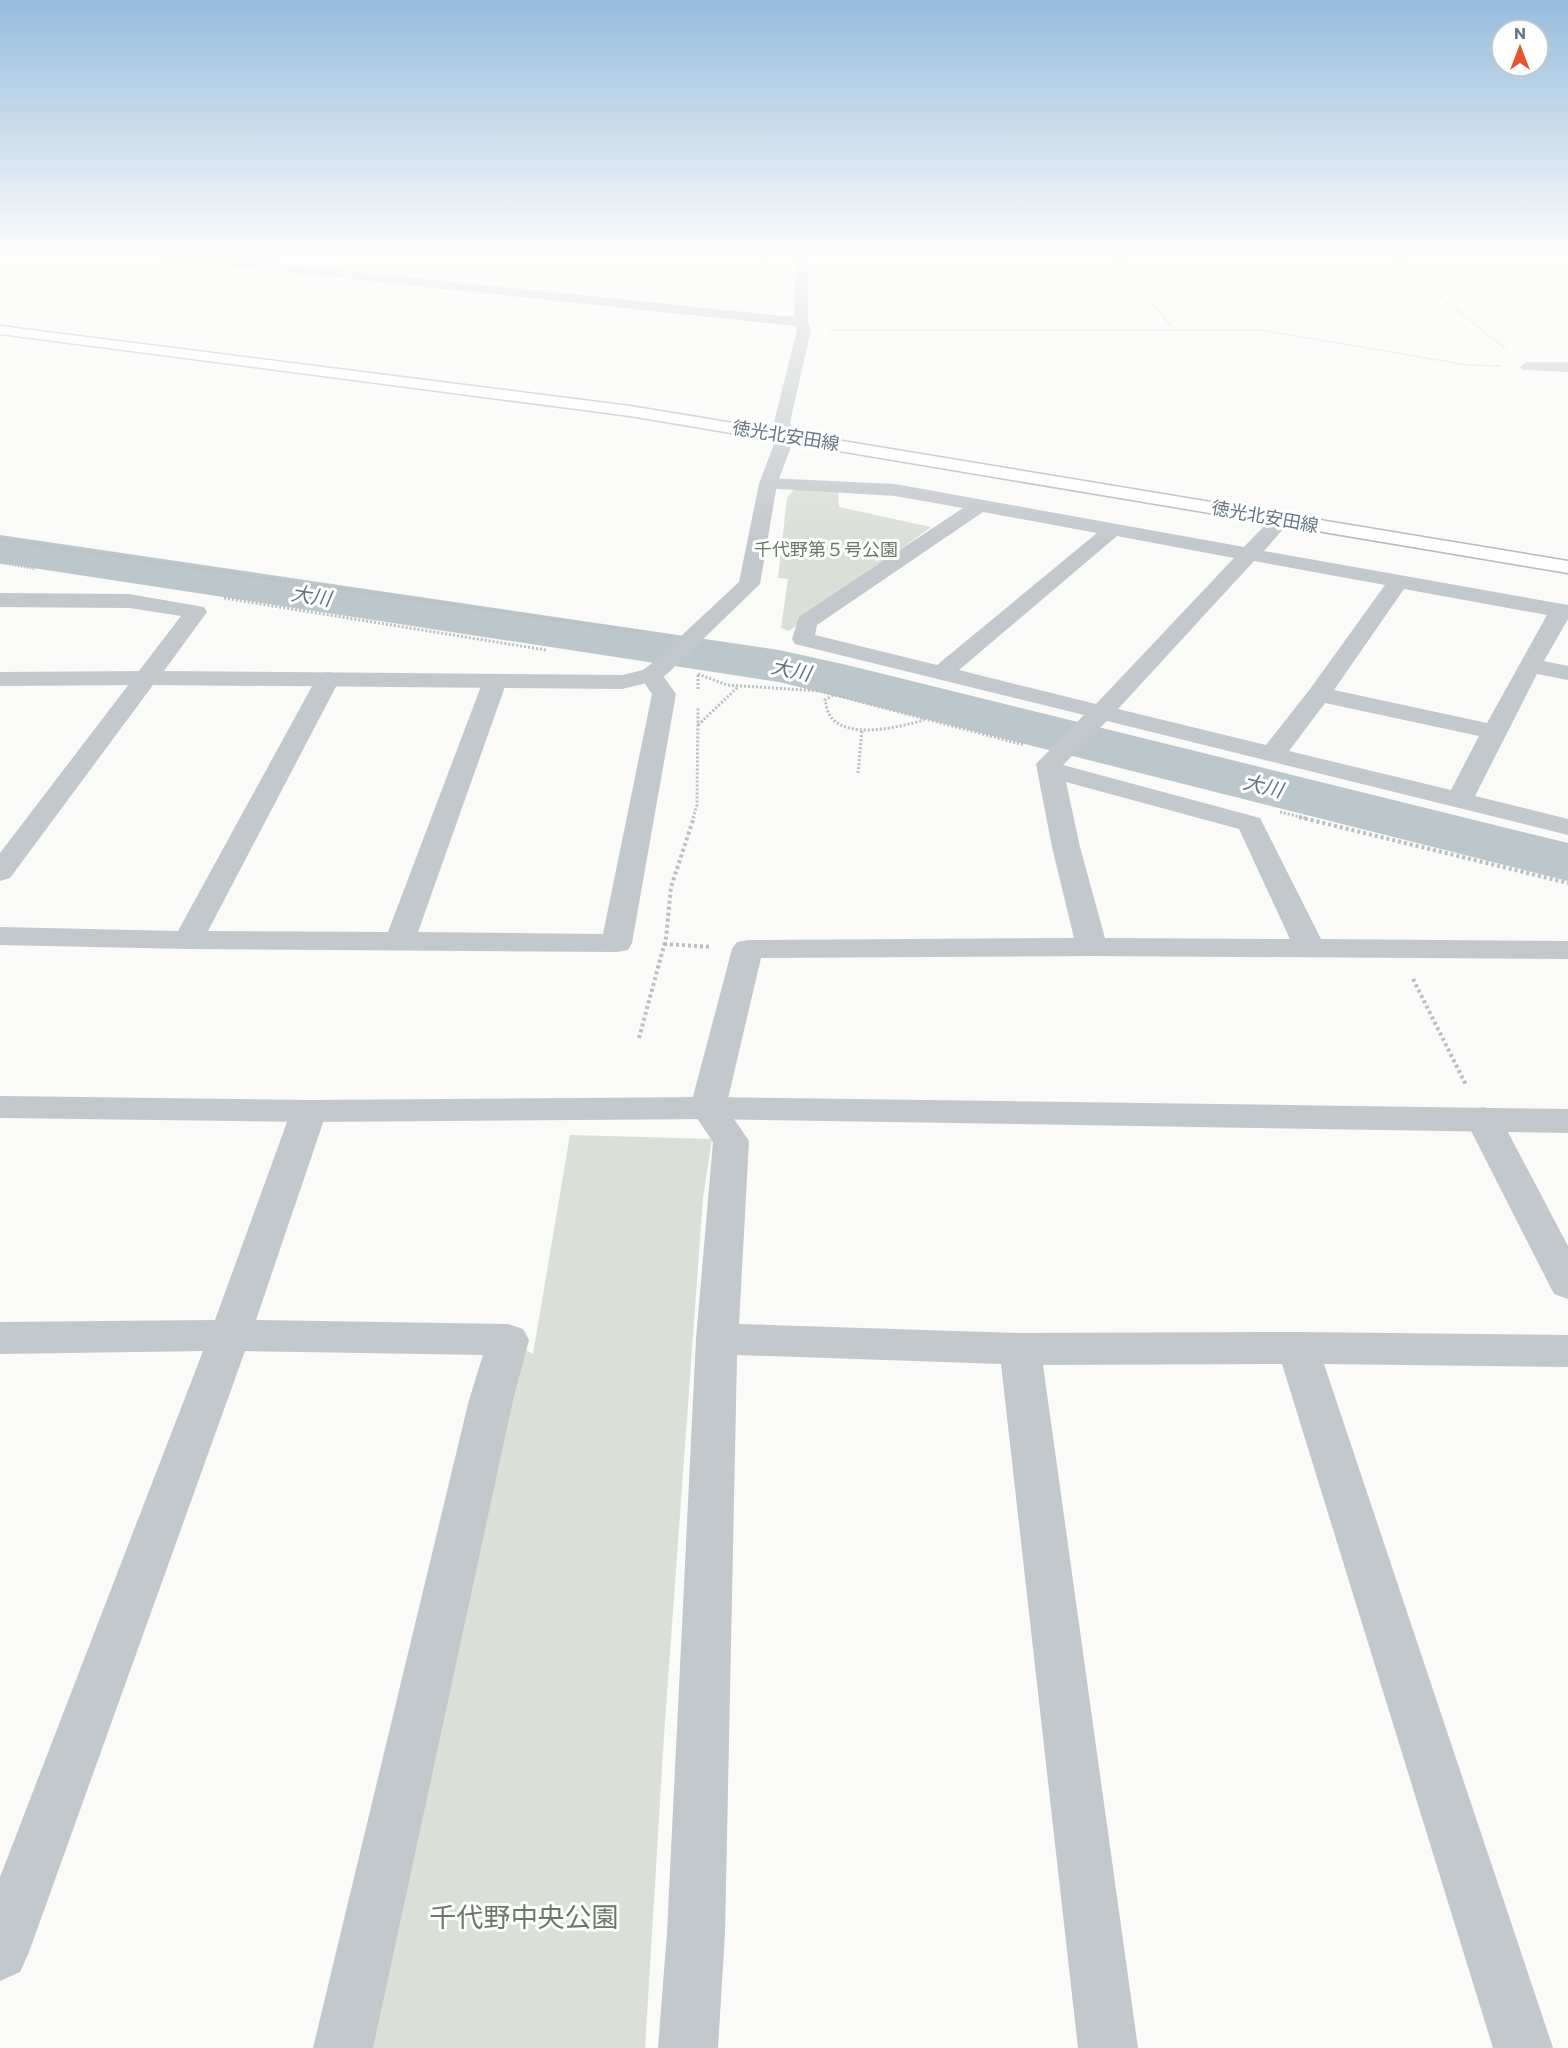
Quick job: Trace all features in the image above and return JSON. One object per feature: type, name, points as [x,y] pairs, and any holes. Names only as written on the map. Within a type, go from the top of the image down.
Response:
[{"type":"main road","name":"徳光北安田線","points":[[169,352],[618,409],[1568,567]]},
{"type":"street","points":[[0,679],[622,682],[659,669],[749,584],[768,484],[786,436],[782,422],[797,352]]},
{"type":"street","points":[[1528,367],[1568,367]]},
{"type":"street","points":[[768,484],[895,490],[977,507],[1564,612],[1494,732],[1460,800]]},
{"type":"street","points":[[977,507],[807,622],[803,639],[943,672],[1098,715],[1273,753],[1568,827]]},
{"type":"street","points":[[1092,947],[1066,847],[1058,760],[1281,520]]},
{"type":"street","points":[[943,672],[1112,530]]},
{"type":"street","points":[[1273,753],[1319,694],[1398,582]]},
{"type":"street","points":[[0,600],[129,601],[195,612],[0,872]]},
{"type":"street","points":[[1532,666],[1568,673]]},
{"type":"street","points":[[0,936],[188,940],[616,943],[664,694],[659,669]]},
{"type":"street","points":[[188,940],[328,679]]},
{"type":"street","points":[[400,941],[495,681]]},
{"type":"street","points":[[1319,694],[1494,732]]},
{"type":"street","points":[[1058,760],[1250,824],[1310,948]]},
{"type":"street","points":[[688,2048],[696,1933],[717,1340],[731,1140],[708,1108],[748,949],[1092,947],[1568,950]]},
{"type":"street","points":[[0,1107],[309,1111],[708,1108],[1568,1121]]},
{"type":"street","points":[[0,1952],[230,1335],[309,1111]]},
{"type":"street","points":[[1483,1119],[1568,1284]]},
{"type":"street","points":[[0,1338],[230,1335],[508,1340],[491,1400],[343,2048]]},
{"type":"street","points":[[717,1340],[1020,1349],[1298,1348],[1568,1351]]},
{"type":"street","points":[[1298,1348],[1523,2048]]},
{"type":"street","points":[[1020,1349],[1108,2048]]},
{"type":"path","points":[[1388,352],[1468,365],[1528,367]]},
{"type":"path","points":[[1509,352],[1528,367]]},
{"type":"path","points":[[0,539],[690,641]]},
{"type":"path","points":[[0,564],[47,571]]},
{"type":"path","points":[[222,598],[548,650]]},
{"type":"path","points":[[698,674],[698,694]]},
{"type":"path","points":[[698,725],[738,686]]},
{"type":"path","points":[[833,695],[825,700],[825,709],[830,718],[846,727],[900,728],[927,719]]},
{"type":"path","points":[[639,1038],[664,944],[671,887],[686,846],[697,804],[698,705]]},
{"type":"path","points":[[858,772],[862,729]]},
{"type":"path","points":[[664,944],[748,949]]},
{"type":"path","points":[[1398,949],[1483,1119]]},
{"type":"green space","name":"千代野第５号公園","points":[[795,488],[838,490],[839,507],[931,527],[789,631],[781,628],[788,579],[778,578],[787,498]]},
{"type":"green space","name":"千代野中央公園","points":[[570,1135],[712,1139],[703,1198],[664,1735],[645,2048],[368,2048],[508,1340],[533,1354]]},
{"type":"waterway","name":"大川","points":[[0,549],[779,666],[847,681],[1568,862]]}]
